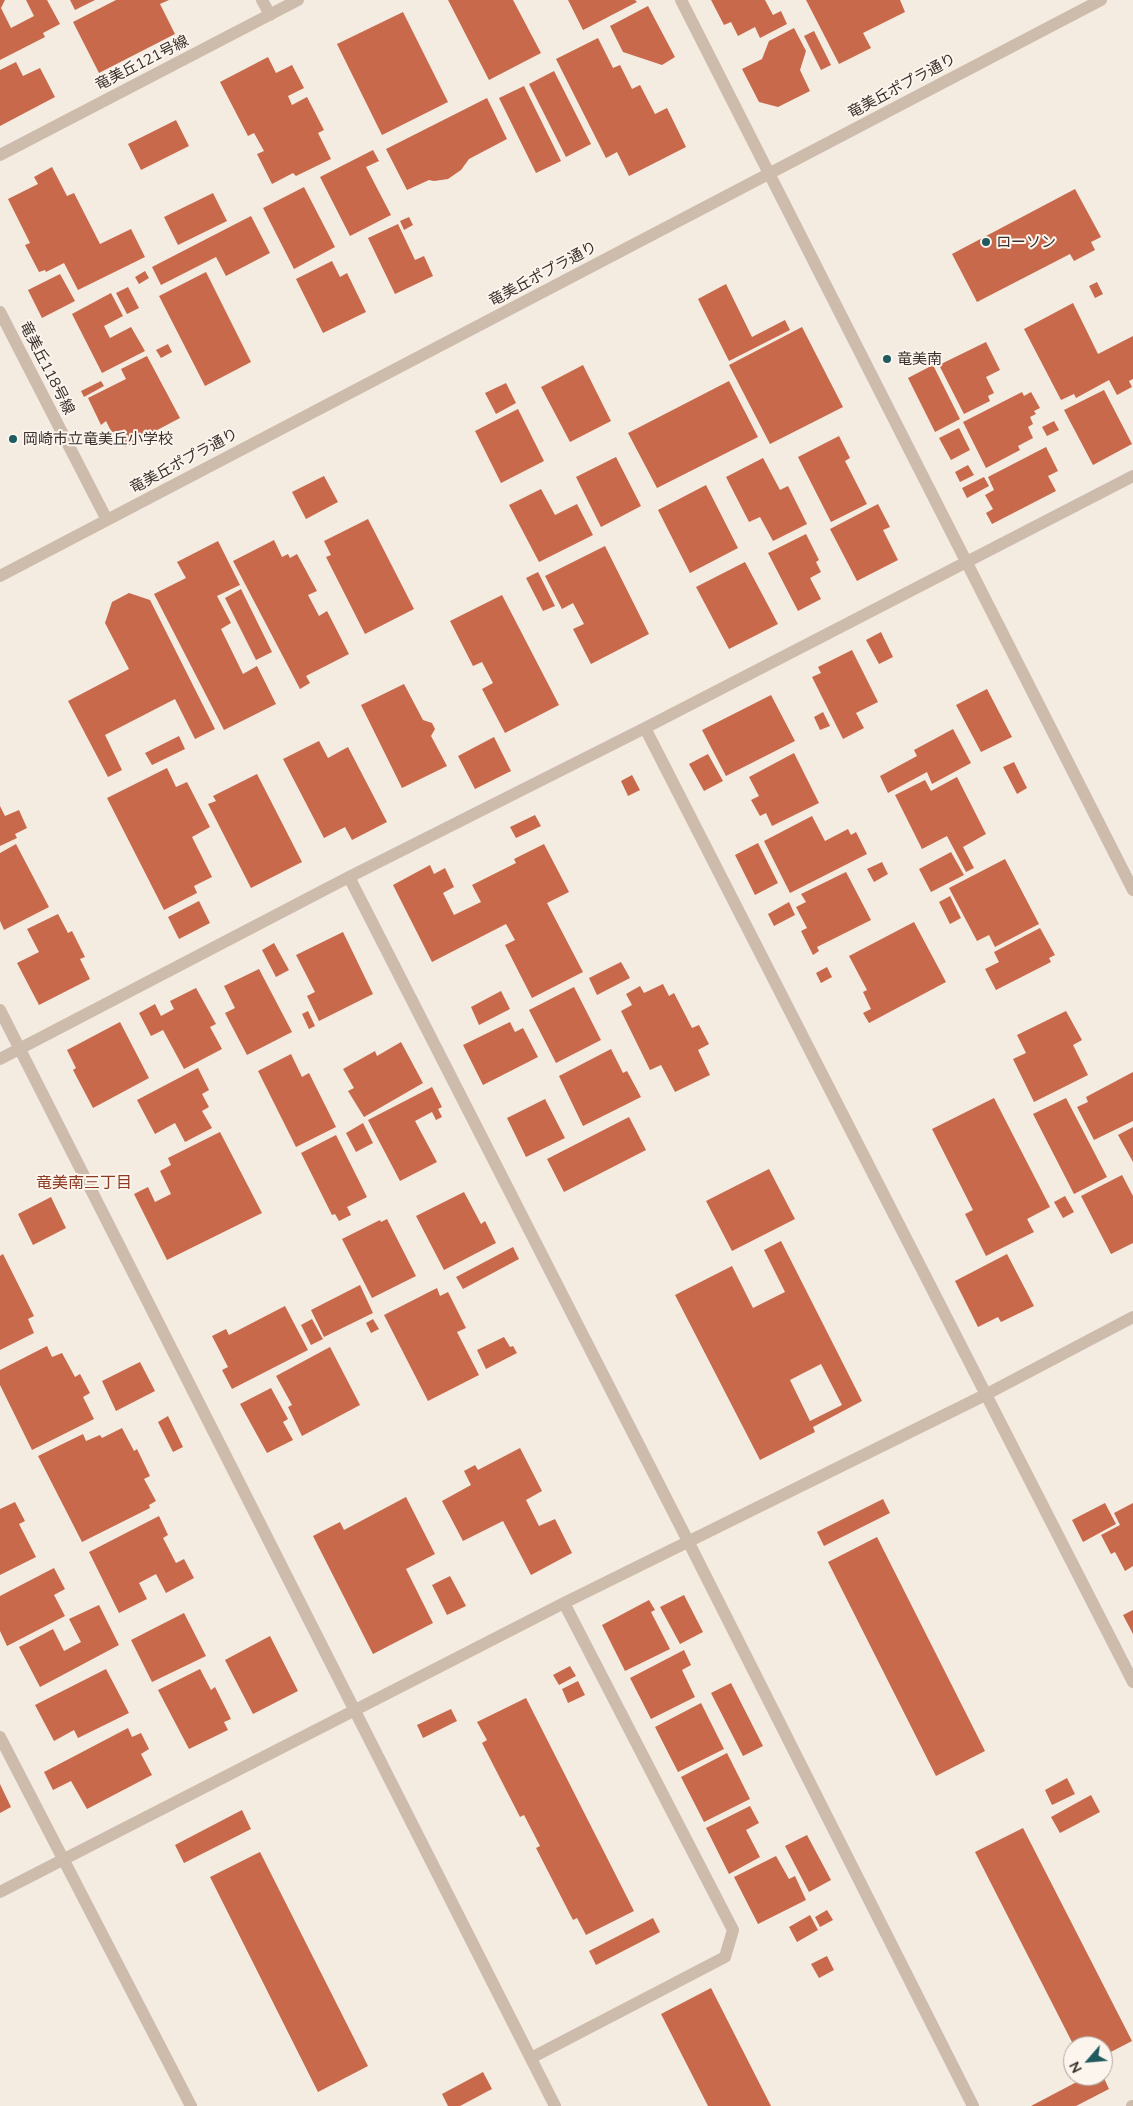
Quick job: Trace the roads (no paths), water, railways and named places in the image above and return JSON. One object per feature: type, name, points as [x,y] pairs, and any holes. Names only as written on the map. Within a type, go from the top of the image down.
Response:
[{"type":"street","points":[[262,0],[270,15]]},
{"type":"street","name":"竜美丘121号線","points":[[0,155],[298,0]]},
{"type":"street","points":[[680,0],[1133,890]]},
{"type":"street","name":"竜美丘ポプラ通り","points":[[0,576],[1101,0]]},
{"type":"street","name":"竜美丘118号線","points":[[0,312],[107,520]]},
{"type":"street","points":[[0,1059],[348,877],[644,728],[964,561],[1133,476]]},
{"type":"street","points":[[644,728],[1133,1682]]},
{"type":"street","points":[[348,877],[688,1541],[973,2106]]},
{"type":"street","points":[[0,1010],[555,2106]]},
{"type":"street","points":[[0,1892],[564,1603],[985,1394],[1133,1317]]},
{"type":"street","points":[[531,2058],[725,1957],[733,1930],[564,1603]]},
{"type":"street","points":[[0,1737],[191,2106]]},
{"type":"place","name":"ローソン","points":[[986,242]]},
{"type":"place","name":"竜美南","points":[[887,359]]},
{"type":"place","name":"岡崎市立竜美丘小学校","points":[[13,439]]},
{"type":"district","name":"竜美南三丁目","points":[[84,1183]]}]
